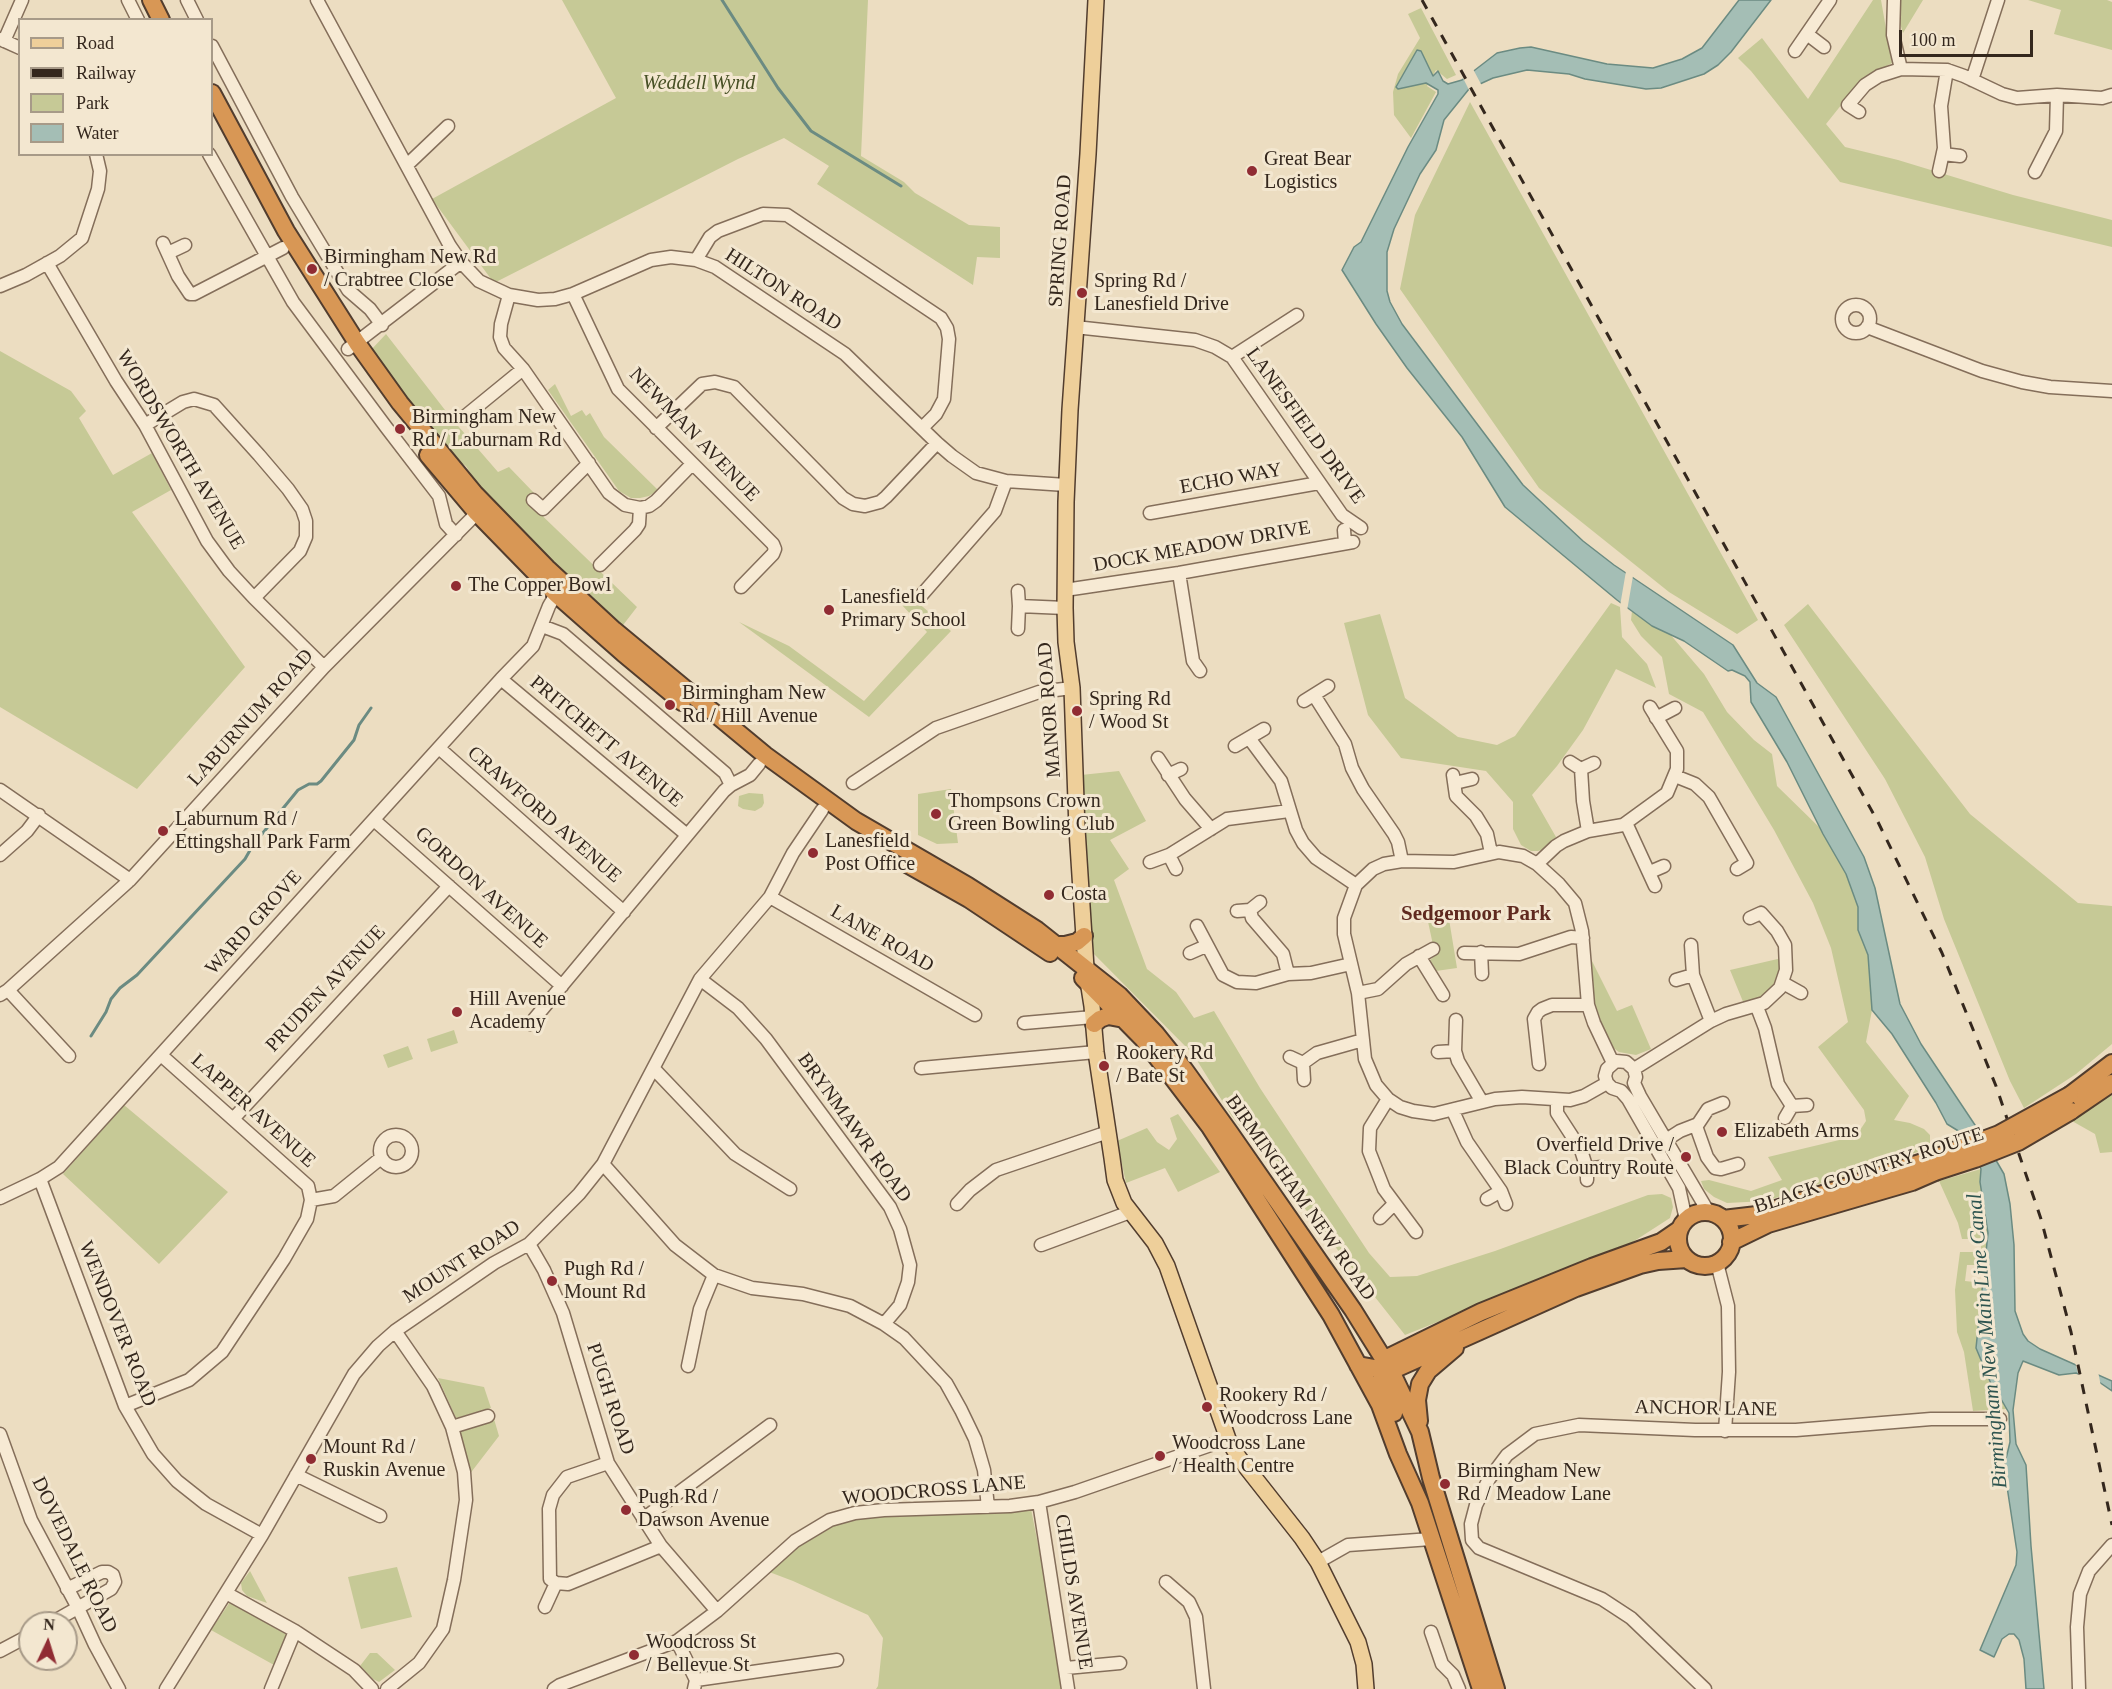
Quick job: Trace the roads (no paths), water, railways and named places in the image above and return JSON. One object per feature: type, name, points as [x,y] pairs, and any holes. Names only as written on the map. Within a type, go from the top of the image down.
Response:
[{"type":"highway","points":[[151,0],[160,18]]},
{"type":"highway","points":[[163,0],[172,18]]},
{"type":"highway","name":"BIRMINGHAM NEW ROAD","points":[[213,95],[286,231],[352,346]]},
{"type":"highway","name":"BIRMINGHAM NEW ROAD","points":[[213,118],[283,248],[407,429],[481,509],[623,653],[759,764],[825,806],[856,821],[1002,907],[1057,945],[1088,976],[1161,1062],[1210,1127],[1331,1315],[1380,1405],[1398,1454],[1420,1503],[1481,1689]]},
{"type":"highway","name":"BIRMINGHAM NEW ROAD","points":[[561,590],[614,630],[825,806],[885,851],[969,899],[1119,995],[1152,1030],[1184,1070],[1385,1367],[1420,1431],[1431,1478],[1496,1689]]},
{"type":"highway","points":[[1057,945],[1077,942],[1084,936]]},
{"type":"highway","points":[[1094,1021],[1108,1016],[1124,1019]]},
{"type":"highway","name":"BLACK COUNTRY ROUTE","points":[[1385,1367],[1481,1312],[1661,1242],[1697,1214],[1757,1215],[1934,1166],[1975,1159],[2018,1142],[2070,1103],[2112,1063]]},
{"type":"highway","name":"BLACK COUNTRY ROUTE","points":[[2070,1103],[2112,1083]]},
{"type":"highway","name":"BLACK COUNTRY ROUTE","points":[[1731,1242],[1768,1224],[1912,1182],[1934,1166]]},
{"type":"highway","points":[[1358,1365],[1385,1367],[1468,1338],[1575,1288],[1621,1271],[1658,1261],[1687,1259],[1702,1265],[1717,1263],[1726,1254],[1731,1242],[1729,1229],[1716,1216]]},
{"type":"highway","points":[[1683,1225],[1678,1243],[1687,1259]]},
{"type":"highway","points":[[1420,1431],[1416,1400],[1420,1384],[1428,1371],[1468,1338]]},
{"type":"highway","points":[[1385,1367],[1390,1403],[1412,1458],[1420,1503]]},
{"type":"main road","name":"SPRING ROAD","points":[[1066,485],[1096,0]]},
{"type":"main road","name":"MANOR ROAD","points":[[1066,485],[1065,608],[1072,688],[1084,936],[1096,1052],[1115,1180],[1130,1212],[1161,1253],[1228,1439],[1239,1458],[1318,1562],[1359,1642],[1366,1689]]},
{"type":"street","points":[[18,47],[2,40],[22,0]]},
{"type":"street","points":[[128,0],[137,18]]},
{"type":"street","points":[[187,0],[196,18]]},
{"type":"street","name":"HILTON ROAD","points":[[317,0],[450,246],[479,281],[508,295],[538,300],[555,299],[573,294],[651,260],[671,257],[696,260],[716,267],[828,341],[845,354],[937,443],[976,472],[1005,481],[1066,485]]},
{"type":"street","points":[[1796,51],[1830,0]]},
{"type":"street","points":[[1894,0],[1893,35],[1900,69]]},
{"type":"street","points":[[1972,80],[2003,1]]},
{"type":"street","points":[[1807,34],[1824,47]]},
{"type":"street","points":[[213,48],[292,197],[348,290],[370,309],[382,325]]},
{"type":"street","points":[[1859,112],[1848,105],[1865,85],[1879,76],[1900,69],[1947,70],[2002,94],[2017,98],[2057,95],[2102,98],[2112,95]]},
{"type":"street","points":[[1939,171],[1943,154],[1941,106],[1947,70]]},
{"type":"street","points":[[2034,172],[2056,131],[2057,95]]},
{"type":"street","points":[[407,165],[448,126]]},
{"type":"street","points":[[1943,154],[1960,156]]},
{"type":"street","points":[[0,286],[10,283],[76,245],[85,231],[99,180],[100,171],[96,156]]},
{"type":"street","points":[[210,156],[266,256],[300,311],[439,496],[446,524],[456,535]]},
{"type":"street","points":[[696,260],[710,237],[718,231],[763,214],[787,215],[941,318],[947,328],[949,339],[944,399],[936,414],[922,428]]},
{"type":"street","points":[[185,245],[165,248],[190,294],[283,248]]},
{"type":"street","points":[[352,346],[461,262]]},
{"type":"street","name":"WORDSWORTH AVENUE","points":[[47,263],[116,381],[145,425],[207,541],[229,571],[254,598],[324,667]]},
{"type":"street","name":"NEWMAN AVENUE","points":[[573,294],[618,389],[773,544],[775,549],[773,554],[741,587]]},
{"type":"street","points":[[508,295],[501,324],[504,348],[523,369],[609,493],[617,501],[625,505],[649,506],[692,464]]},
{"type":"street","points":[[1232,357],[1297,315]]},
{"type":"street","name":"LANESFIELD DRIVE","points":[[1076,327],[1195,340],[1215,347],[1232,357],[1342,515],[1361,528]]},
{"type":"street","points":[[1867,327],[1982,371],[2022,382],[2050,387],[2112,391]]},
{"type":"street","points":[[462,418],[523,369]]},
{"type":"street","points":[[656,428],[702,384],[715,382],[734,387],[843,498],[853,504],[865,506],[880,502],[886,497],[937,443]]},
{"type":"street","points":[[145,425],[183,402],[194,399],[214,405],[288,489],[302,509],[306,521],[306,537],[300,551],[254,598]]},
{"type":"street","points":[[533,500],[543,509],[589,463]]},
{"type":"street","points":[[919,598],[995,511],[1005,481]]},
{"type":"street","name":"ECHO WAY","points":[[1150,513],[1319,483]]},
{"type":"street","points":[[600,565],[635,530],[639,524],[640,507]]},
{"type":"street","name":"LABURNUM ROAD","points":[[4,992],[130,880],[324,667],[481,509]]},
{"type":"street","name":"DOCK MEADOW DRIVE","points":[[1065,590],[1179,573],[1349,543],[1344,530]]},
{"type":"street","points":[[1179,573],[1194,661],[1200,670]]},
{"type":"street","name":"WARD GROVE","points":[[0,1198],[59,1167],[533,646],[549,606],[561,590]]},
{"type":"street","points":[[1018,591],[1018,628]]},
{"type":"street","points":[[1019,606],[1065,608]]},
{"type":"street","points":[[542,626],[563,634],[725,773],[731,785]]},
{"type":"street","name":"PRITCHETT AVENUE","points":[[501,679],[687,835]]},
{"type":"street","points":[[1328,686],[1309,698],[1345,744],[1352,768],[1363,789],[1398,842],[1402,861]]},
{"type":"street","points":[[861,782],[936,728],[1039,692],[1072,688]]},
{"type":"street","points":[[1537,864],[1556,846],[1588,831],[1626,823],[1667,793],[1675,776],[1678,762],[1677,751],[1653,713],[1675,708]]},
{"type":"street","points":[[1235,746],[1264,729]]},
{"type":"street","points":[[1249,738],[1281,781],[1296,830],[1308,850],[1323,864],[1356,885]]},
{"type":"street","name":"CRAWFORD AVENUE","points":[[439,748],[624,912]]},
{"type":"street","points":[[1158,758],[1185,800],[1211,829]]},
{"type":"street","points":[[1570,762],[1581,769]]},
{"type":"street","points":[[1581,769],[1594,763]]},
{"type":"street","points":[[530,1024],[731,785],[750,775],[759,764]]},
{"type":"street","points":[[1168,775],[1181,769]]},
{"type":"street","points":[[1581,769],[1588,831]]},
{"type":"street","points":[[1675,776],[1695,784],[1709,797],[1747,863],[1737,869]]},
{"type":"street","points":[[1472,779],[1454,779],[1456,796],[1476,816],[1487,834],[1491,853]]},
{"type":"street","points":[[0,790],[130,880]]},
{"type":"street","name":"MOUNT ROAD","points":[[166,1689],[262,1535],[354,1374],[378,1346],[395,1331],[485,1269],[529,1244],[579,1194],[603,1164],[700,979],[770,897],[793,853],[825,806]]},
{"type":"street","points":[[1150,862],[1169,855],[1227,819],[1289,811]]},
{"type":"street","points":[[0,855],[27,831],[39,815]]},
{"type":"street","name":"GORDON AVENUE","points":[[374,820],[562,986]]},
{"type":"street","points":[[1626,823],[1655,886]]},
{"type":"street","points":[[1607,1083],[1584,1096],[1570,1100],[1522,1097],[1482,1102],[1454,1111],[1434,1114],[1413,1112],[1388,1099],[1370,1075],[1365,1059],[1359,993],[1344,934],[1344,918],[1356,885],[1373,868],[1402,861],[1454,862],[1491,853],[1515,854],[1530,859],[1559,884],[1575,903],[1583,938],[1588,1005],[1613,1063]]},
{"type":"street","points":[[1169,855],[1176,869]]},
{"type":"street","points":[[1650,872],[1664,866]]},
{"type":"street","name":"PRUDEN AVENUE","points":[[232,1119],[449,886]]},
{"type":"street","name":"LANE ROAD","points":[[770,897],[975,1015]]},
{"type":"street","points":[[1249,908],[1252,918],[1283,954],[1288,974]]},
{"type":"street","points":[[1634,1068],[1711,1021],[1726,1014],[1757,1007],[1771,998],[1783,983],[1787,962],[1785,945],[1777,931],[1758,911]]},
{"type":"street","points":[[1197,926],[1223,975],[1243,983],[1256,983],[1288,974],[1311,973],[1351,964]]},
{"type":"street","points":[[1464,953],[1519,954],[1571,937],[1583,938]]},
{"type":"street","points":[[1691,945],[1693,975],[1711,1021]]},
{"type":"street","points":[[1190,953],[1206,946]]},
{"type":"street","points":[[1359,993],[1378,989],[1406,964],[1433,949]]},
{"type":"street","points":[[1481,952],[1482,974]]},
{"type":"street","points":[[1419,956],[1443,995]]},
{"type":"street","points":[[1676,980],[1693,975]]},
{"type":"street","name":"BRYNMAWR ROAD","points":[[700,979],[738,1008],[766,1039],[890,1207],[900,1229],[910,1265],[908,1282],[900,1305],[884,1324]]},
{"type":"street","points":[[1783,983],[1801,993]]},
{"type":"street","points":[[4,992],[69,1056]]},
{"type":"street","points":[[1539,1064],[1534,1019],[1542,1009],[1552,1005],[1588,1005]]},
{"type":"street","points":[[1757,1007],[1765,1028],[1778,1083],[1792,1106]]},
{"type":"street","points":[[1456,1020],[1455,1051],[1458,1061],[1482,1102]]},
{"type":"street","points":[[1024,1023],[1094,1021]]},
{"type":"street","points":[[1304,1080],[1304,1064],[1317,1053],[1363,1040]]},
{"type":"street","points":[[1538,1047],[1552,1047]]},
{"type":"street","points":[[1438,1052],[1455,1051]]},
{"type":"street","points":[[921,1068],[1096,1052]]},
{"type":"street","name":"LAPPER AVENUE","points":[[125,1407],[189,1380],[222,1352],[284,1259],[307,1219],[311,1200],[308,1186],[161,1055]]},
{"type":"street","points":[[1290,1057],[1304,1064]]},
{"type":"street","points":[[1621,1091],[1628,1089],[1636,1077],[1634,1068],[1622,1061],[1613,1063],[1606,1072],[1607,1083],[1612,1088],[1621,1091],[1628,1099],[1679,1188],[1683,1225]]},
{"type":"street","points":[[654,1069],[735,1154],[790,1190]]},
{"type":"street","points":[[1634,1083],[1666,1140],[1716,1216]]},
{"type":"street","points":[[1388,1099],[1372,1123],[1368,1142],[1372,1163],[1384,1189],[1416,1232]]},
{"type":"street","points":[[1557,1100],[1557,1113],[1581,1150],[1587,1175],[1601,1167]]},
{"type":"street","points":[[1666,1140],[1680,1131],[1696,1126],[1708,1109],[1723,1103]]},
{"type":"street","points":[[1792,1106],[1807,1105]]},
{"type":"street","points":[[1785,1118],[1792,1106]]},
{"type":"street","points":[[1454,1111],[1467,1142],[1501,1191],[1506,1204]]},
{"type":"street","points":[[1696,1126],[1707,1157],[1715,1168],[1721,1169],[1738,1164]]},
{"type":"street","points":[[957,1204],[970,1190],[996,1170],[1108,1132]]},
{"type":"street","points":[[311,1200],[334,1196],[381,1158]]},
{"type":"street","points":[[603,1164],[675,1245],[714,1275],[752,1288],[803,1294],[850,1306],[884,1324],[904,1338],[946,1383],[975,1439],[984,1470],[988,1507]]},
{"type":"street","name":"WENDOVER ROAD","points":[[40,1179],[125,1407],[153,1454],[177,1481],[206,1504],[262,1535]]},
{"type":"street","points":[[1487,1199],[1501,1191]]},
{"type":"street","points":[[1380,1218],[1394,1204]]},
{"type":"street","points":[[1041,1245],[1130,1212]]},
{"type":"street","name":"PUGH ROAD","points":[[529,1244],[544,1270],[563,1313],[608,1463],[661,1546],[717,1611]]},
{"type":"street","points":[[1717,1263],[1728,1306],[1725,1431]]},
{"type":"street","points":[[688,1366],[700,1309],[714,1275]]},
{"type":"street","points":[[387,1689],[420,1663],[437,1639],[446,1621],[466,1500],[464,1472],[452,1427],[433,1386],[395,1331]]},
{"type":"street","points":[[452,1427],[488,1416]]},
{"type":"street","name":"ANCHOR LANE","points":[[1705,1689],[1631,1618],[1602,1599],[1479,1548],[1472,1540],[1470,1533],[1476,1505],[1489,1479],[1507,1455],[1535,1434],[1579,1425],[1725,1431],[1796,1430],[1931,1419],[2000,1419]]},
{"type":"street","points":[[643,1519],[770,1425]]},
{"type":"street","name":"DOVEDALE ROAD","points":[[0,1434],[31,1520],[120,1689]]},
{"type":"street","name":"WOODCROSS LANE","points":[[558,1688],[677,1641],[717,1611],[795,1541],[830,1520],[855,1513],[884,1510],[988,1507],[1039,1502],[1075,1492],[1228,1439]]},
{"type":"street","points":[[608,1463],[567,1476],[553,1495],[549,1509],[550,1580],[568,1584],[661,1546]]},
{"type":"street","points":[[296,1474],[380,1516]]},
{"type":"street","name":"CHILDS AVENUE","points":[[1039,1502],[1068,1689]]},
{"type":"street","points":[[1318,1562],[1348,1545],[1431,1539]]},
{"type":"street","points":[[2079,1689],[2077,1627],[2080,1594],[2089,1571],[2112,1545]]},
{"type":"street","points":[[67,1589],[102,1572],[113,1575],[115,1582],[111,1589],[73,1611]]},
{"type":"street","points":[[1166,1582],[1189,1602],[1196,1617],[1204,1689]]},
{"type":"street","points":[[545,1607],[556,1583]]},
{"type":"street","points":[[226,1593],[295,1631],[354,1670],[372,1689]]},
{"type":"street","points":[[271,1689],[295,1631]]},
{"type":"street","points":[[1431,1632],[1442,1664],[1454,1675],[1459,1689]]},
{"type":"street","points":[[0,1651],[18,1641]]},
{"type":"street","points":[[677,1641],[695,1684],[837,1660]]},
{"type":"street","points":[[1066,1668],[1120,1663]]},
{"type":"water","name":"Birmingham New Main Line Canal","points":[[1739,0],[1771,0],[1731,52],[1718,65],[1704,74],[1661,88],[1646,89],[1585,79],[1569,74],[1527,70],[1493,78],[1469,89],[1444,120],[1436,150],[1420,174],[1394,229],[1387,252],[1387,291],[1390,302],[1402,324],[1523,485],[1583,541],[1614,565],[1733,645],[1757,683],[1776,697],[1864,857],[1875,888],[1900,1004],[1921,1044],[1979,1131],[2004,1174],[2014,1245],[2015,1311],[2023,1334],[2028,1341],[2040,1349],[2112,1381],[2112,1391],[2099,1382],[2076,1373],[2059,1375],[2023,1361],[2018,1373],[2013,1410],[2016,1444],[2026,1465],[2044,1689],[2026,1689],[2024,1659],[2019,1640],[2014,1634],[2009,1634],[2002,1639],[1994,1657],[1980,1650],[2016,1565],[2017,1552],[2004,1467],[2010,1442],[2009,1413],[1997,1392],[1994,1391],[1976,1348],[1988,1233],[1980,1182],[1981,1169],[1965,1135],[1947,1124],[1892,1034],[1872,1010],[1868,955],[1858,930],[1858,907],[1846,874],[1787,762],[1751,702],[1750,682],[1745,676],[1732,670],[1728,671],[1684,641],[1652,626],[1617,600],[1505,507],[1462,437],[1407,368],[1342,270],[1354,247],[1361,242],[1408,147],[1438,94],[1438,90],[1426,83],[1398,89],[1396,87],[1417,50],[1421,51],[1433,76],[1438,71],[1443,81],[1448,84],[1462,80],[1497,53],[1531,47],[1607,64],[1653,68],[1682,59],[1702,48]]},
{"type":"waterway","points":[[722,0],[778,88],[811,131],[901,186]]},
{"type":"waterway","points":[[91,1036],[111,999],[120,988],[137,975],[245,859],[253,845],[298,790],[321,781],[354,740],[359,725],[371,708]]},
{"type":"railway","points":[[1422,0],[1878,822],[1942,953],[1996,1086],[2041,1219],[2071,1332],[2112,1525]]},
{"type":"place","name":"Great Bear Logistics","points":[[1252,171]]},
{"type":"place","name":"Birmingham New Rd / Crabtree Close","points":[[312,269]]},
{"type":"place","name":"Spring Rd / Lanesfield Drive","points":[[1082,293]]},
{"type":"place","name":"Birmingham New Rd / Laburnam Rd","points":[[400,429]]},
{"type":"place","name":"The Copper Bowl","points":[[456,586]]},
{"type":"place","name":"Lanesfield Primary School","points":[[829,610]]},
{"type":"place","name":"Birmingham New Rd / Hill Avenue","points":[[670,705]]},
{"type":"place","name":"Spring Rd / Wood St","points":[[1077,711]]},
{"type":"place","name":"Thompsons Crown Green Bowling Club","points":[[936,814]]},
{"type":"place","name":"Laburnum Rd / Ettingshall Park Farm","points":[[163,831]]},
{"type":"place","name":"Lanesfield Post Office","points":[[813,853]]},
{"type":"place","name":"Costa","points":[[1049,895]]},
{"type":"place","name":"Hill Avenue Academy","points":[[457,1012]]},
{"type":"place","name":"Rookery Rd / Bate St","points":[[1104,1066]]},
{"type":"place","name":"Elizabeth Arms","points":[[1722,1132]]},
{"type":"place","name":"Overfield Drive / Black Country Route","points":[[1686,1157]]},
{"type":"place","name":"Pugh Rd / Mount Rd","points":[[552,1281]]},
{"type":"place","name":"Rookery Rd / Woodcross Lane","points":[[1207,1407]]},
{"type":"place","name":"Woodcross Lane / Health Centre","points":[[1160,1456]]},
{"type":"place","name":"Mount Rd / Ruskin Avenue","points":[[311,1459]]},
{"type":"place","name":"Birmingham New Rd / Meadow Lane","points":[[1445,1484]]},
{"type":"place","name":"Pugh Rd / Dawson Avenue","points":[[626,1510]]},
{"type":"place","name":"Woodcross St / Bellevue St","points":[[634,1655]]},
{"type":"district","name":"Sedgemoor Park","points":[[1476,915]]},
{"type":"park label","name":"Weddell Wynd","points":[[699,84]]}]
